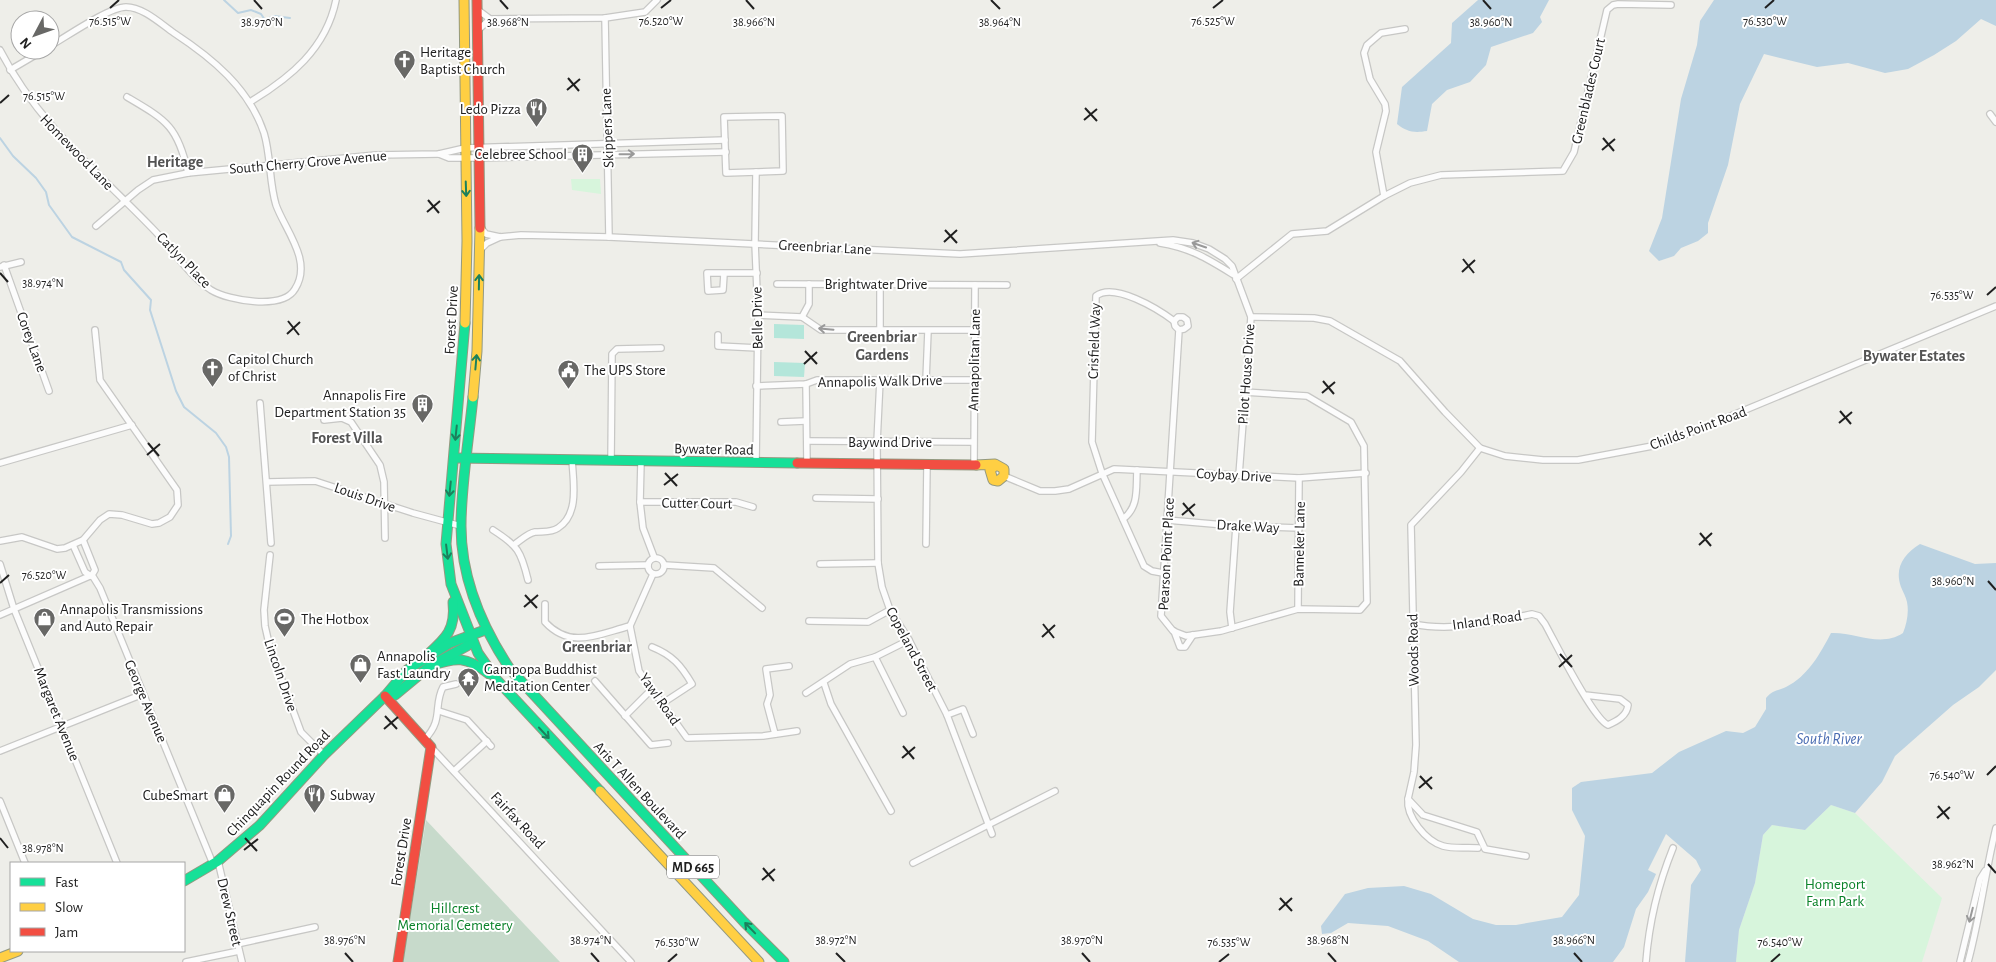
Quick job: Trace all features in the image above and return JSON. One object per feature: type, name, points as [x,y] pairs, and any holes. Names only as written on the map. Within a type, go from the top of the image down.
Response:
[{"type":"main road","name":"Forest Drive","points":[[464,0],[466,314],[446,544],[451,584],[472,637]]},
{"type":"main road","name":"Forest Drive","points":[[477,4],[480,227],[477,351],[461,526],[463,553],[469,584],[485,630]]},
{"type":"main road","points":[[459,408],[472,410]]},
{"type":"main road","name":"Bywater Road","points":[[454,458],[974,466],[986,463],[993,468]]},
{"type":"main road","points":[[1002,467],[1004,476],[1001,480],[996,481],[990,476],[993,468],[1002,467]]},
{"type":"main road","points":[[425,657],[453,628],[455,615],[451,584]]},
{"type":"main road","name":"Chinquapin Round Road","points":[[185,880],[216,862],[260,825],[324,755],[385,696],[389,686],[425,657],[461,638],[472,637],[485,630]]},
{"type":"main road","name":"Aris T Allen Boulevard","points":[[485,630],[505,663],[524,686],[784,962]]},
{"type":"main road","name":"Chinquapin Round Road","points":[[385,696],[395,694],[430,666],[467,646],[472,637]]},
{"type":"main road","name":"Aris T Allen Boulevard","points":[[472,637],[478,653],[497,680],[759,962]]},
{"type":"main road","points":[[430,666],[461,658],[478,665],[497,680]]},
{"type":"main road","name":"Fairfax Road","points":[[385,696],[431,747]]},
{"type":"main road","name":"Forest Drive","points":[[398,962],[431,747]]},
{"type":"main road","points":[[0,958],[15,952]]},
{"type":"street","points":[[250,102],[286,78],[318,46],[336,0]]},
{"type":"street","points":[[477,32],[490,19],[605,18],[645,12],[656,0]]},
{"type":"street","points":[[477,4],[490,19]]},
{"type":"street","name":"Greenblades Court","points":[[1384,196],[1410,183],[1441,175],[1563,172],[1574,152],[1607,10],[1618,4],[1671,5]]},
{"type":"street","name":"Catlyn Place","points":[[60,40],[111,11],[126,7],[134,8],[203,53],[226,72],[250,102],[264,134],[277,207],[294,241],[299,260],[300,279],[295,290],[278,302],[233,299],[214,291],[194,276],[161,237],[125,202]]},
{"type":"street","name":"Skippers Lane","points":[[605,18],[609,143],[609,237]]},
{"type":"street","points":[[1235,277],[1292,234],[1327,231],[1384,196],[1376,152],[1386,111],[1385,104],[1370,79],[1364,54],[1367,45],[1381,33],[1405,29]]},
{"type":"street","name":"Homewood Lane","points":[[0,50],[10,70],[49,124],[125,202]]},
{"type":"street","points":[[10,70],[27,60]]},
{"type":"street","points":[[127,97],[171,127],[182,147],[188,173]]},
{"type":"street","points":[[1990,114],[1996,122]]},
{"type":"street","points":[[782,116],[783,171],[726,173],[725,140],[724,117],[782,116]]},
{"type":"street","name":"South Cherry Grove Avenue","points":[[96,226],[138,190],[153,180],[188,173],[376,155],[439,154],[465,148],[725,140]]},
{"type":"street","name":"South Cherry Grove Avenue","points":[[439,154],[449,158],[478,158],[726,152]]},
{"type":"street","name":"Belle Drive","points":[[756,172],[754,243],[758,315],[756,463]]},
{"type":"street","points":[[480,227],[486,234],[500,237]]},
{"type":"street","name":"Greenbriar Lane","points":[[480,250],[487,243],[500,237],[521,235],[754,243],[960,254],[1151,241],[1191,250],[1207,257],[1235,277]]},
{"type":"street","points":[[2,266],[21,262]]},
{"type":"street","name":"Corey Lane","points":[[2,266],[49,391]]},
{"type":"street","points":[[724,274],[757,273]]},
{"type":"street","name":"Pilot House Drive","points":[[1235,277],[1250,317],[1239,475]]},
{"type":"street","name":"Brightwater Drive","points":[[777,284],[976,285]]},
{"type":"street","points":[[802,317],[809,304],[809,284]]},
{"type":"street","points":[[880,285],[880,330]]},
{"type":"street","points":[[976,285],[1007,285]]},
{"type":"street","name":"Annapolitan Lane","points":[[974,466],[974,330],[976,285]]},
{"type":"street","name":"Crisfield Way","points":[[1102,472],[1092,442],[1096,296],[1101,292],[1112,291],[1157,308],[1174,321],[1175,326],[1179,330],[1170,473]]},
{"type":"street","name":"Childs Point Road","points":[[1250,317],[1314,318],[1330,321],[1400,361],[1451,419],[1480,448],[1505,456],[1543,460],[1578,460],[1663,444],[1996,306]]},
{"type":"street","points":[[758,315],[802,317],[820,330],[974,330]]},
{"type":"street","name":"Crisfield Way","points":[[1174,321],[1178,317],[1183,317],[1187,320],[1188,326],[1184,330],[1179,330]]},
{"type":"street","points":[[0,541],[22,537],[57,548],[73,545],[83,540],[100,520],[109,514],[122,515],[152,524],[170,517],[178,505],[177,490],[100,380],[96,330]]},
{"type":"street","points":[[926,380],[928,331]]},
{"type":"street","points":[[718,335],[718,346],[758,348]]},
{"type":"street","points":[[611,461],[612,354],[617,348],[661,348]]},
{"type":"street","name":"Annapolis Walk Drive","points":[[756,386],[806,384],[817,380],[974,380]]},
{"type":"street","name":"Copeland Street","points":[[880,380],[877,442],[878,563],[882,587],[890,610],[909,640],[947,715],[992,834]]},
{"type":"street","points":[[806,384],[807,464]]},
{"type":"street","name":"Pearson Point Place","points":[[1170,473],[1161,616],[1174,631],[1186,636],[1193,635],[1232,628],[1298,609],[1360,610],[1367,602],[1364,446],[1351,422],[1306,396],[1244,392]]},
{"type":"street","points":[[260,403],[271,543]]},
{"type":"street","points":[[324,420],[342,418],[355,426],[383,473],[386,505],[385,538]]},
{"type":"street","points":[[781,422],[806,421]]},
{"type":"street","points":[[0,464],[132,425]]},
{"type":"street","name":"Baywind Drive","points":[[806,441],[974,442]]},
{"type":"street","name":"Woods Road","points":[[1408,799],[1414,772],[1416,745],[1411,525],[1461,472],[1480,448]]},
{"type":"street","points":[[515,544],[533,532],[558,529],[568,519],[572,512],[574,492],[572,459]]},
{"type":"street","points":[[642,462],[640,502],[643,528],[654,557]]},
{"type":"street","points":[[926,544],[927,465]]},
{"type":"street","name":"Coybay Drive","points":[[1102,472],[1114,469],[1299,478],[1366,473]]},
{"type":"street","points":[[1123,519],[1130,514],[1135,505],[1137,470]]},
{"type":"street","points":[[1004,476],[1040,491],[1055,491],[1068,488],[1102,472],[1144,566],[1152,572],[1163,573]]},
{"type":"street","name":"Banneker Lane","points":[[1298,609],[1299,478]]},
{"type":"street","name":"Louis Drive","points":[[267,482],[316,481],[386,505],[461,526]]},
{"type":"street","points":[[816,498],[878,499]]},
{"type":"street","name":"Cutter Court","points":[[640,502],[736,502],[753,507]]},
{"type":"street","name":"Drake Way","points":[[1167,520],[1236,526],[1299,528]]},
{"type":"street","points":[[1232,628],[1230,612],[1236,526]]},
{"type":"street","points":[[493,530],[515,544],[524,563],[528,580]]},
{"type":"street","name":"George Avenue","points":[[83,540],[95,570],[92,576],[216,862]]},
{"type":"street","points":[[73,545],[85,572],[92,576]]},
{"type":"street","name":"Lincoln Drive","points":[[270,555],[264,610],[265,626],[270,648],[301,732],[324,755]]},
{"type":"street","points":[[654,557],[660,558],[664,565],[662,572],[654,574]]},
{"type":"street","points":[[648,565],[654,557]]},
{"type":"street","points":[[820,564],[878,563]]},
{"type":"street","name":"Margaret Avenue","points":[[0,564],[14,609],[117,862]]},
{"type":"street","points":[[599,566],[648,565]]},
{"type":"street","points":[[648,565],[654,574]]},
{"type":"street","points":[[664,565],[714,568],[762,608]]},
{"type":"street","points":[[545,604],[545,622],[563,636],[578,639],[630,626],[654,574]]},
{"type":"street","points":[[0,615],[92,576]]},
{"type":"street","points":[[809,621],[868,622],[890,610]]},
{"type":"street","name":"Inland Road","points":[[1413,624],[1430,628],[1466,626],[1532,614],[1539,616],[1585,695],[1600,720],[1608,725],[1622,717],[1628,705],[1620,699],[1585,695]]},
{"type":"street","name":"Yawl Road","points":[[630,626],[639,671],[687,738],[774,734]]},
{"type":"street","points":[[1174,631],[1180,647],[1185,647],[1193,635]]},
{"type":"street","points":[[806,693],[824,683],[850,664],[875,657],[909,640]]},
{"type":"street","points":[[652,647],[666,653],[680,664],[692,684],[663,703]]},
{"type":"street","points":[[875,657],[903,713]]},
{"type":"street","points":[[789,666],[766,669],[770,695],[767,704],[774,734],[797,732]]},
{"type":"street","points":[[595,681],[651,745],[668,742]]},
{"type":"street","points":[[824,683],[831,704],[890,811]]},
{"type":"street","points":[[425,739],[432,731],[439,711],[443,687],[456,684]]},
{"type":"street","points":[[625,716],[651,690]]},
{"type":"street","points":[[0,751],[143,694]]},
{"type":"street","points":[[947,715],[963,709],[973,734]]},
{"type":"street","points":[[439,711],[467,720],[489,744],[454,771]]},
{"type":"street","name":"Fairfax Road","points":[[431,747],[631,962]]},
{"type":"street","points":[[913,862],[1055,791]]},
{"type":"street","points":[[1408,799],[1423,815],[1478,832],[1485,849],[1526,856]]},
{"type":"street","points":[[1408,799],[1409,814],[1435,842],[1453,847],[1478,848]]},
{"type":"street","points":[[0,801],[25,862]]},
{"type":"street","points":[[1968,962],[1982,904],[1986,869],[1996,828]]},
{"type":"street","points":[[1646,962],[1649,928],[1657,895],[1673,848]]},
{"type":"street","name":"Drew Street","points":[[216,862],[242,962]]},
{"type":"street","points":[[1960,962],[1980,879],[1986,869]]},
{"type":"street","points":[[186,962],[315,927]]},
{"type":"green space","points":[[571,179],[600,179],[601,194],[572,190]]},
{"type":"green space","name":"Homeport Farm Park","points":[[1831,805],[1855,813],[1942,898],[1922,962],[1736,962],[1739,930],[1755,883],[1763,835],[1772,825],[1805,830]]},
{"type":"green space","name":"Hillcrest Memorial Cemetery","points":[[426,820],[560,962],[403,962]]},
{"type":"shaded area","points":[[774,324],[804,325],[804,339],[774,338]]},
{"type":"shaded area","points":[[774,362],[805,363],[804,377],[774,376]]},
{"type":"water","points":[[1478,0],[1549,0],[1540,17],[1542,22],[1533,33],[1491,47],[1486,65],[1470,82],[1447,90],[1432,104],[1427,131],[1414,132],[1404,129],[1397,124],[1402,87],[1451,43],[1452,23]]},
{"type":"water","points":[[1714,0],[1996,0],[1996,26],[1981,19],[1956,41],[1934,55],[1908,69],[1885,73],[1848,63],[1817,67],[1764,54],[1740,104],[1728,165],[1708,223],[1708,233],[1698,241],[1681,248],[1674,256],[1659,261],[1649,251],[1662,218],[1681,99],[1697,45],[1700,21]]},
{"type":"water","name":"South River","points":[[1920,544],[1975,564],[1996,563],[1996,670],[1979,687],[1953,705],[1895,756],[1882,782],[1855,813],[1831,805],[1805,830],[1772,825],[1763,835],[1755,883],[1739,930],[1736,962],[1685,962],[1691,885],[1701,870],[1696,860],[1666,834],[1648,870],[1656,874],[1648,892],[1636,909],[1624,947],[1613,962],[1459,962],[1428,941],[1388,926],[1348,923],[1331,933],[1322,934],[1321,926],[1345,894],[1368,888],[1404,886],[1431,894],[1473,919],[1496,925],[1516,925],[1562,917],[1579,895],[1585,836],[1572,810],[1572,788],[1581,782],[1652,773],[1679,752],[1726,731],[1743,733],[1755,727],[1766,709],[1766,698],[1768,695],[1786,687],[1801,677],[1818,656],[1831,633],[1886,639],[1903,633],[1908,610],[1907,600],[1899,580],[1900,568],[1909,552]]},
{"type":"waterway","points":[[224,0],[238,13],[251,10],[261,14],[265,20],[274,16],[290,18]]},
{"type":"waterway","points":[[0,138],[13,156],[36,178],[46,192],[49,205],[72,237],[121,262],[124,270],[151,300],[150,310],[176,391],[184,407],[216,433],[226,447],[229,457],[231,536],[228,544]]},
{"type":"traffic: fast","points":[[465,323],[446,544],[451,584],[478,653],[497,680],[600,791]]},
{"type":"traffic: fast","points":[[473,397],[462,495],[462,545],[469,583],[475,601],[500,653],[510,669],[744,922],[784,962]]},
{"type":"traffic: fast","points":[[454,458],[797,463]]},
{"type":"traffic: fast","points":[[425,657],[448,634],[453,620],[453,602]]},
{"type":"traffic: fast","points":[[185,880],[218,861],[260,825],[324,755],[385,696],[407,670],[450,643],[485,630]]},
{"type":"traffic: fast","points":[[385,696],[395,695],[430,666],[467,646],[472,637]]},
{"type":"traffic: fast","points":[[430,666],[447,661],[461,660],[474,664],[489,674]]},
{"type":"traffic: slow","points":[[464,0],[467,241],[465,323]]},
{"type":"traffic: slow","points":[[473,397],[477,351],[480,228]]},
{"type":"traffic: slow","points":[[976,465],[995,464],[1004,469],[1004,476],[998,481],[993,480],[990,470],[995,466]]},
{"type":"traffic: slow","points":[[600,791],[759,962]]},
{"type":"traffic: slow","points":[[0,958],[15,952]]},
{"type":"traffic: jam","points":[[477,0],[480,228]]},
{"type":"traffic: jam","points":[[797,463],[976,465]]},
{"type":"traffic: jam","points":[[385,696],[431,747],[398,962]]},
{"type":"place","name":"Heritage Baptist Church","points":[[404,80]]},
{"type":"place","name":"Ledo Pizza","points":[[537,128]]},
{"type":"place","name":"Celebree School","points":[[583,173]]},
{"type":"place","name":"Capitol Church of Christ","points":[[212,387]]},
{"type":"place","name":"The UPS Store","points":[[568,389]]},
{"type":"place","name":"Annapolis Fire Department Station 35","points":[[422,423]]},
{"type":"place","name":"Annapolis Transmissions and Auto Repair","points":[[44,637]]},
{"type":"place","name":"The Hotbox","points":[[285,638]]},
{"type":"place","name":"Annapolis Fast Laundry","points":[[361,684]]},
{"type":"place","name":"Gampopa Buddhist Meditation Center","points":[[468,697]]},
{"type":"place","name":"CubeSmart","points":[[224,814]]},
{"type":"place","name":"Subway","points":[[314,814]]},
{"type":"district","name":"Heritage","points":[[175,161]]},
{"type":"district","name":"Greenbriar Gardens","points":[[882,345]]},
{"type":"district","name":"Bywater Estates","points":[[1914,355]]},
{"type":"district","name":"Forest Villa","points":[[347,437]]},
{"type":"district","name":"Greenbriar","points":[[597,646]]}]
